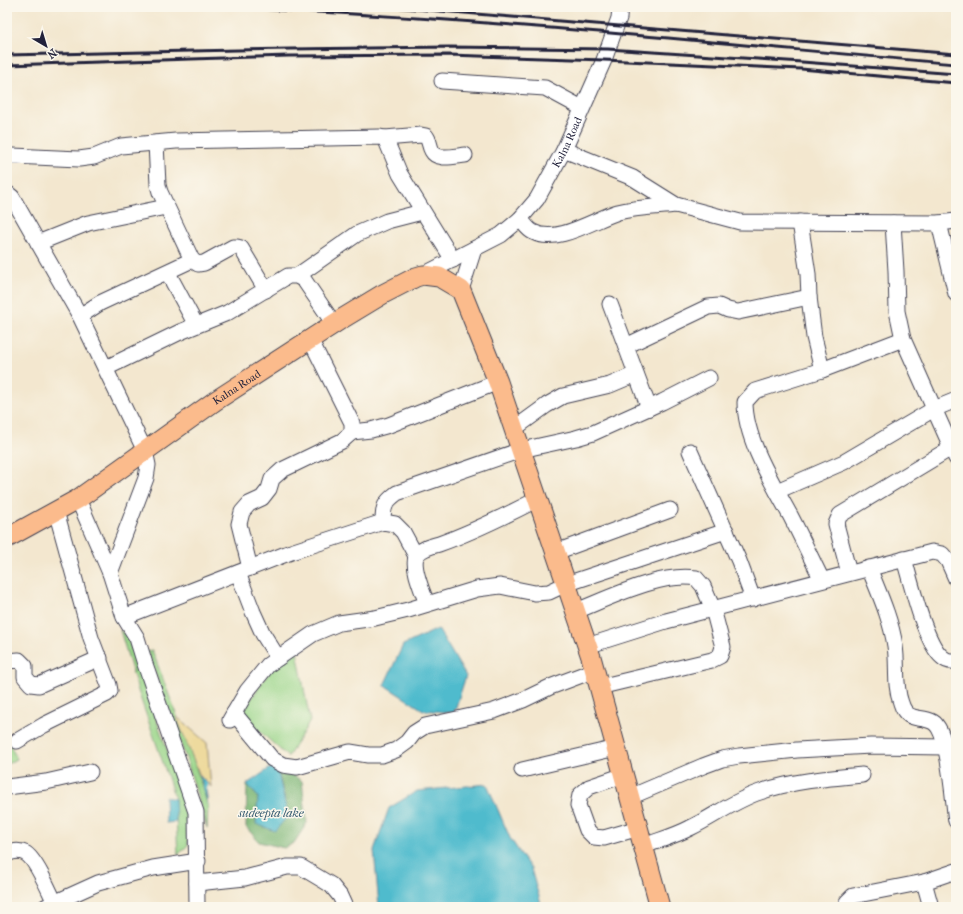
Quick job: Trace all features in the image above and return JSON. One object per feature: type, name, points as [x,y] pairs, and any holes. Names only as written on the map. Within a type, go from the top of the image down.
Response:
[{"type":"main road","points":[[423,275],[439,277],[461,290],[498,382],[576,611],[597,678],[660,907]]},
{"type":"main road","name":"Kalna Road","points":[[7,538],[78,499],[215,401],[310,339],[383,294],[423,275]]},
{"type":"street","name":"Kalna Road","points":[[423,275],[501,235],[520,219],[537,199],[564,150],[604,60],[619,18],[620,7]]},
{"type":"street","points":[[442,81],[545,88],[582,108]]},
{"type":"street","points":[[7,157],[79,159],[94,156],[121,146],[176,141],[385,138],[421,135],[426,136],[431,150],[438,157],[465,155]]},
{"type":"street","points":[[385,138],[400,174],[422,212],[453,260]]},
{"type":"street","points":[[156,143],[158,185],[166,207],[192,260],[198,264],[204,263],[237,246],[241,248],[266,290]]},
{"type":"street","points":[[564,150],[633,178],[676,205],[740,222],[939,223],[956,221]]},
{"type":"street","points":[[7,193],[12,197],[80,316],[146,451],[148,465],[146,478],[110,573]]},
{"type":"street","points":[[520,219],[532,232],[542,236],[558,236],[617,212],[676,205]]},
{"type":"street","points":[[38,242],[88,223],[166,207]]},
{"type":"street","points":[[297,276],[357,234],[387,221],[422,212]]},
{"type":"street","points":[[800,222],[808,274],[814,337],[822,370]]},
{"type":"street","points":[[849,573],[836,524],[840,515],[954,450],[902,339],[898,311],[893,223]]},
{"type":"street","points":[[939,223],[956,294]]},
{"type":"street","points":[[461,290],[474,249]]},
{"type":"street","points":[[80,316],[100,303],[168,273],[192,260]]},
{"type":"street","points":[[168,273],[196,325]]},
{"type":"street","points":[[106,368],[180,332],[227,313],[288,276],[297,276],[304,280],[334,324]]},
{"type":"street","points":[[626,346],[708,307],[719,306],[738,312],[809,297]]},
{"type":"street","points":[[610,304],[649,408]]},
{"type":"street","points":[[310,339],[352,424],[352,432]]},
{"type":"street","points":[[822,580],[750,432],[745,414],[745,402],[755,391],[822,370],[902,339]]},
{"type":"street","points":[[514,430],[547,405],[563,396],[610,385],[636,374]]},
{"type":"street","points":[[383,522],[383,510],[387,501],[398,493],[521,450],[593,433],[649,408],[709,378]]},
{"type":"street","points":[[278,658],[263,634],[253,612],[244,570],[239,524],[242,512],[249,504],[262,498],[269,490],[272,479],[282,470],[342,441],[352,432],[371,430],[389,425],[498,382]]},
{"type":"street","points":[[778,491],[844,462],[934,409],[956,400]]},
{"type":"street","points":[[690,451],[726,531],[753,599]]},
{"type":"street","points":[[78,499],[110,573],[124,617],[137,638],[196,812],[198,861],[197,907]]},
{"type":"street","points":[[427,604],[414,566],[416,556],[423,549],[481,527],[538,499]]},
{"type":"street","points":[[556,552],[670,510]]},
{"type":"street","points":[[17,741],[44,725],[107,694],[110,691],[110,685],[92,638],[56,511]]},
{"type":"street","points":[[124,617],[291,552],[383,522],[395,524],[403,532],[416,556]]},
{"type":"street","points":[[576,611],[650,583],[686,576],[696,578],[703,586],[713,610],[723,647],[720,656],[712,660],[550,687],[523,700],[494,711],[425,726],[414,733],[407,742],[396,750],[382,755],[368,755],[350,752],[297,766],[283,766],[272,759],[232,716],[247,691],[268,665],[313,634],[340,623],[408,610],[477,589],[500,586],[536,593],[549,592],[566,584],[726,531]]},
{"type":"street","points":[[587,646],[666,621],[932,552],[942,554],[948,561],[956,578]]},
{"type":"street","points":[[904,559],[927,635],[940,656],[951,662],[956,661]]},
{"type":"street","points":[[869,568],[890,622],[895,646],[900,703],[904,712],[914,717],[933,722],[940,730],[951,748],[956,821]]},
{"type":"street","points":[[7,661],[19,660],[25,666],[25,677],[30,684],[39,685],[100,658]]},
{"type":"street","points":[[630,797],[703,766],[722,759],[739,756],[797,750],[871,746],[951,748]]},
{"type":"street","points":[[522,770],[616,748]]},
{"type":"street","points":[[7,787],[46,782],[90,772]]},
{"type":"street","points":[[624,775],[589,787],[580,795],[578,805],[587,830],[594,837],[604,838],[639,828]]},
{"type":"street","points":[[644,846],[688,829],[735,802],[759,792],[824,778],[862,775]]},
{"type":"street","points":[[7,854],[14,851],[26,854],[33,860],[50,905],[98,883],[153,868],[198,861]]},
{"type":"street","points":[[197,883],[245,878],[288,867],[302,867],[330,885],[340,896],[345,907]]},
{"type":"street","points":[[846,907],[847,902],[853,896],[924,882],[956,871]]},
{"type":"street","points":[[924,882],[931,907]]},
{"type":"green space","points":[[120,630],[127,636],[185,803],[188,845],[178,855],[175,799],[139,694]]},
{"type":"green space","points":[[152,650],[194,761],[208,806],[207,828],[187,761],[147,651]]},
{"type":"green space","points":[[297,651],[310,721],[288,757],[241,714],[269,672]]},
{"type":"green space","points":[[7,739],[17,759],[7,764]]},
{"type":"green space","points":[[276,764],[302,781],[307,823],[294,843],[284,848],[259,842],[246,827],[247,784],[258,797],[256,823],[288,816]]},
{"type":"sand","points":[[176,716],[207,743],[211,787],[200,776]]},
{"type":"water","points":[[438,629],[466,676],[454,713],[423,710],[384,685],[403,645]]},
{"type":"water","name":"sudeepta lake","points":[[276,764],[288,816],[275,831],[256,824],[258,797],[247,784]]},
{"type":"water","points":[[200,776],[208,784],[206,790],[208,806]]},
{"type":"water","points":[[487,784],[510,838],[531,869],[542,907],[379,907],[374,850],[389,808],[417,791]]},
{"type":"water","points":[[165,797],[175,799],[176,822],[166,823]]},
{"type":"railway","points":[[199,7],[389,16],[578,30],[956,64]]},
{"type":"railway","points":[[392,7],[956,54]]},
{"type":"railway","points":[[7,55],[449,47],[608,49],[956,74]]},
{"type":"railway","points":[[7,65],[288,56],[449,55],[801,69],[956,83]]}]
